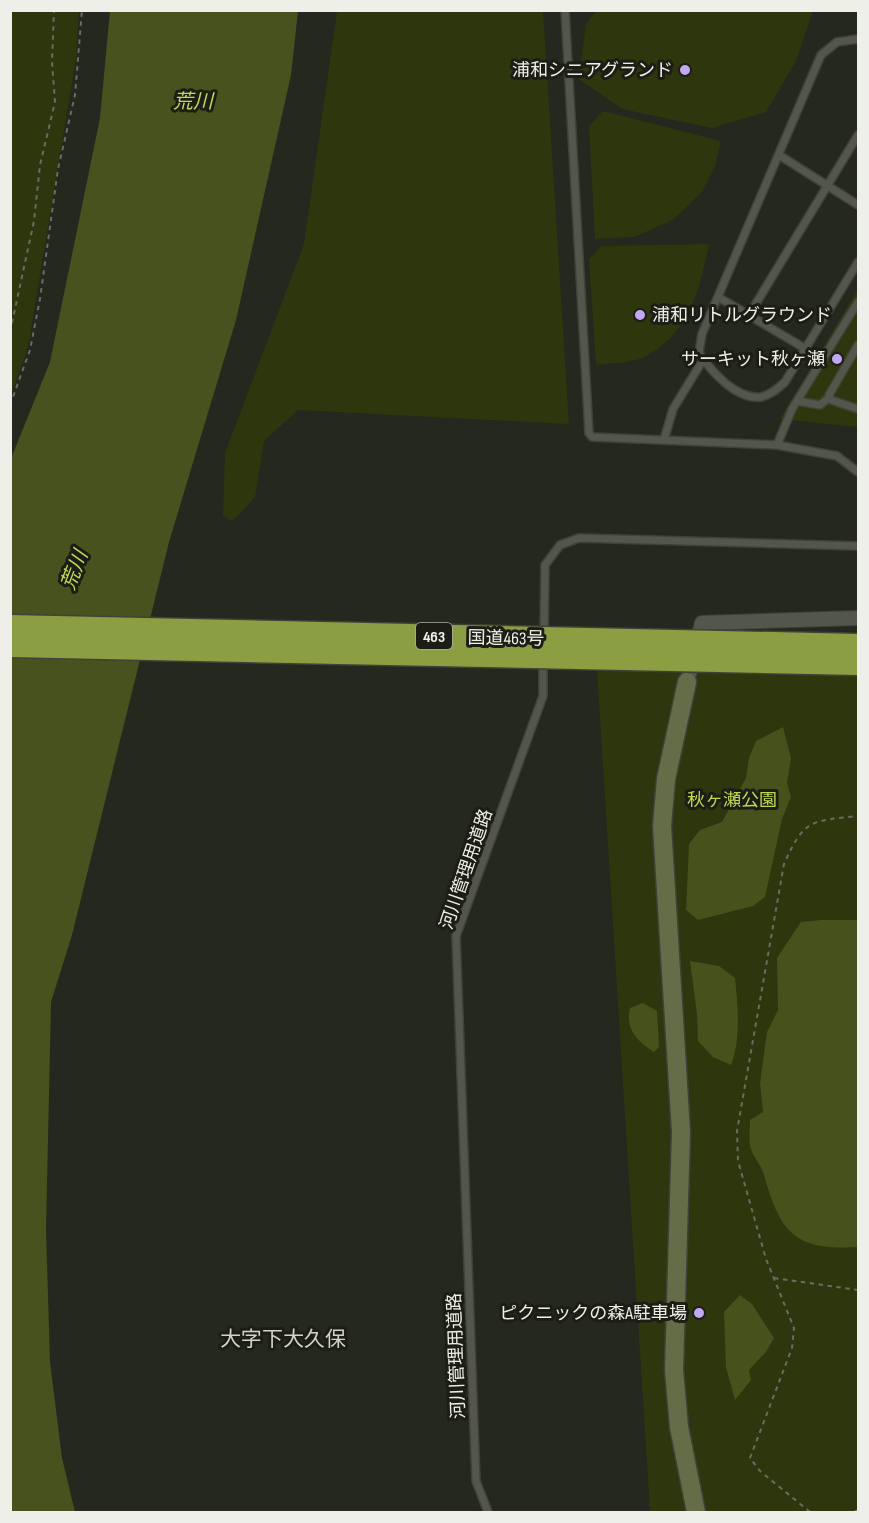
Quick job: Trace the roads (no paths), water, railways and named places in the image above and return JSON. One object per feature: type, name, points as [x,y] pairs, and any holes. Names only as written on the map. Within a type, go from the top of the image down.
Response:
[{"type":"highway","name":"国道463号","points":[[10,627],[858,646]]},
{"type":"highway","name":"国道463号","points":[[10,645],[858,663]]},
{"type":"street","points":[[696,1512],[679,1427],[674,1370],[681,1132],[662,826],[666,779],[702,623],[858,618]]},
{"type":"lane","points":[[565,10],[589,433],[596,438],[777,445],[837,456],[858,472]]},
{"type":"lane","points":[[858,39],[837,42],[821,55],[702,334],[699,353],[720,378],[744,394],[760,397],[772,393],[785,382],[858,262]]},
{"type":"lane","points":[[749,315],[858,135]]},
{"type":"lane","points":[[779,155],[858,205]]},
{"type":"lane","points":[[718,297],[806,349]]},
{"type":"lane","points":[[777,445],[797,400],[858,302]]},
{"type":"lane","points":[[797,400],[820,405],[830,397],[855,359],[858,345]]},
{"type":"lane","points":[[664,440],[673,409],[704,360]]},
{"type":"lane","points":[[830,397],[831,400],[858,410]]},
{"type":"lane","name":"河川管理用道路","points":[[488,1512],[476,1481],[456,936],[543,696],[545,565],[560,545],[579,538],[858,546]]},
{"type":"water","name":"荒川","points":[[110,11],[298,11],[291,75],[236,320],[169,542],[72,935],[51,1002],[46,1230],[50,1362],[62,1458],[75,1512],[11,1512],[10,461],[50,362],[100,118]]},
{"type":"place","name":"浦和シニアグランド","points":[[685,70]]},
{"type":"place","name":"浦和リトルグラウンド","points":[[640,315]]},
{"type":"place","name":"サーキット秋ヶ瀬","points":[[837,359]]},
{"type":"place","name":"ピクニックの森A駐車場","points":[[699,1313]]},
{"type":"district","name":"大字下大久保","points":[[283,1339]]},
{"type":"park label","name":"秋ヶ瀬公園","points":[[732,800]]}]
